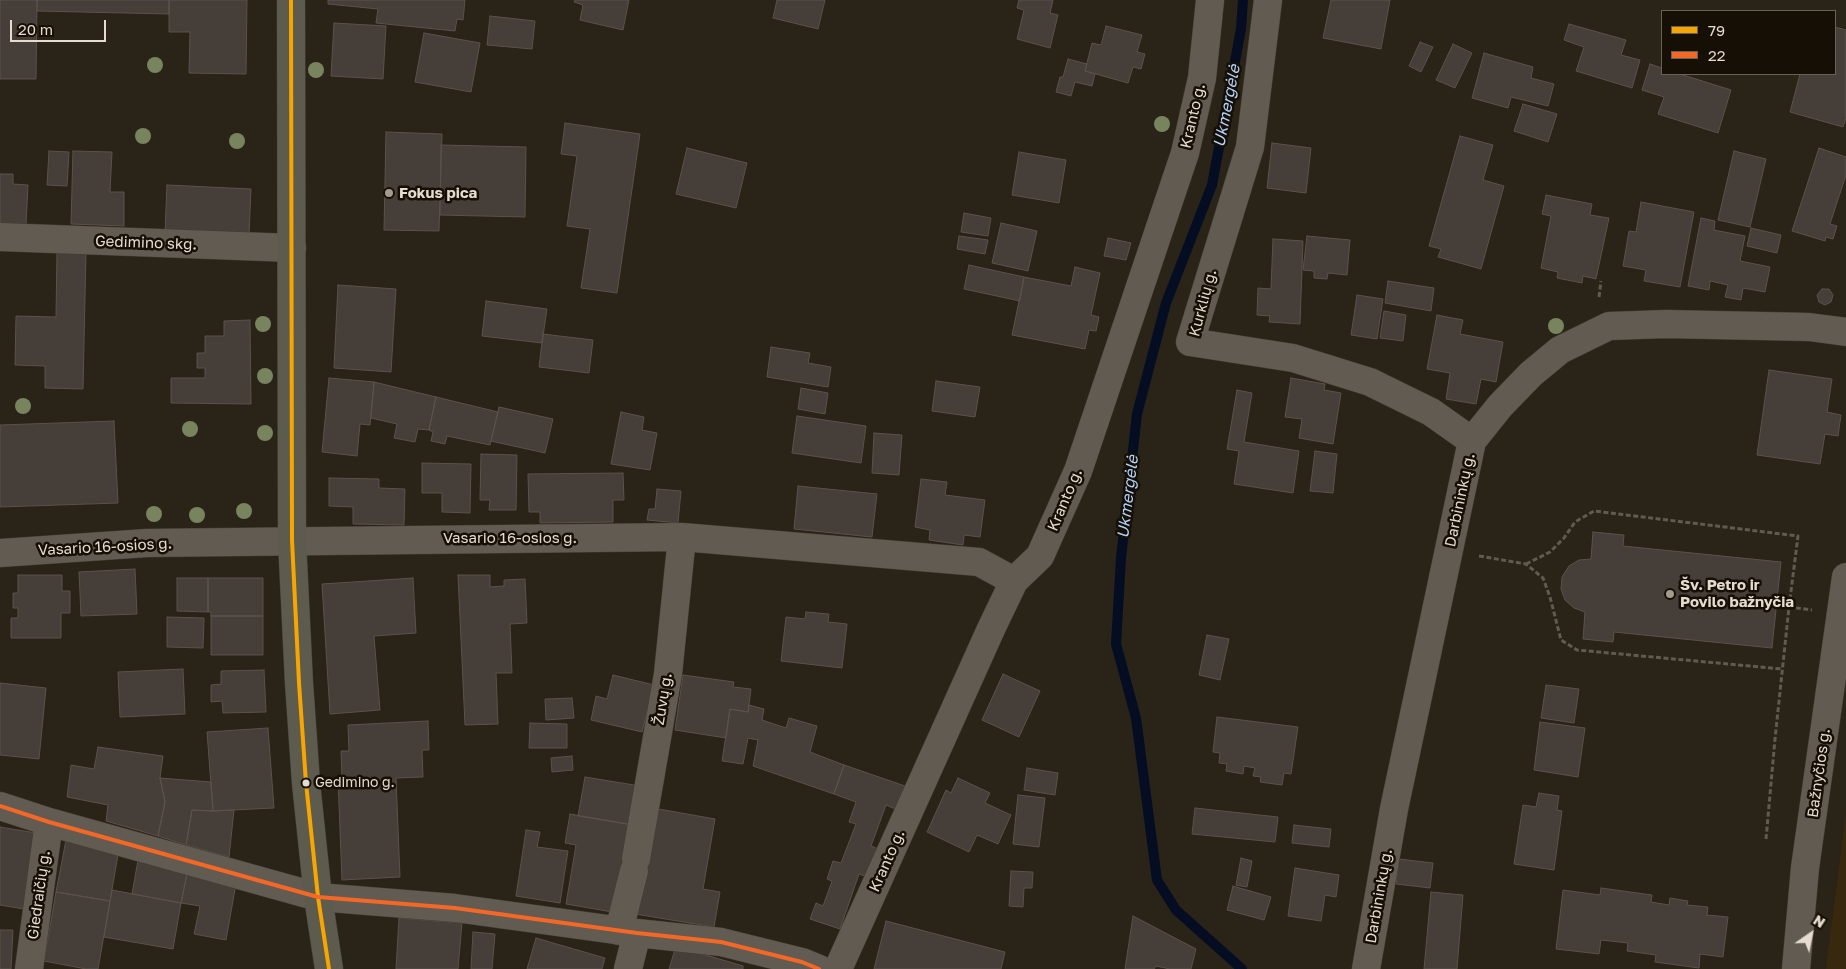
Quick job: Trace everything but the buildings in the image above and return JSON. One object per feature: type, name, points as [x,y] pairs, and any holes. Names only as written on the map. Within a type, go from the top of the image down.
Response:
[{"type":"main road","points":[[291,0],[292,540],[299,692],[318,897],[329,969]]},
{"type":"street","name":"Kranto g.","points":[[838,969],[1014,581],[1040,556],[1078,471],[1185,153],[1202,78],[1210,0]]},
{"type":"street","name":"Kurklių g.","points":[[1268,0],[1250,147],[1190,342],[1292,358],[1370,382],[1432,412],[1472,441]]},
{"type":"street","name":"Gedimino skg.","points":[[0,237],[292,248]]},
{"type":"street","name":"Darbininkų g.","points":[[1366,969],[1394,809],[1472,441],[1500,406],[1538,368],[1560,350],[1609,326],[1695,324],[1810,327],[1846,332]]},
{"type":"street","name":"Vasario 16-osios g.","points":[[0,553],[147,543],[682,537],[979,562],[1014,581]]},
{"type":"street","name":"Žuvų g.","points":[[628,969],[628,932],[635,865],[668,674],[682,537]]},
{"type":"street","name":"Bažnyčios g.","points":[[1796,969],[1805,868],[1845,589]]},
{"type":"street","points":[[0,806],[49,822],[318,897],[455,908],[628,932],[721,942],[802,962],[819,969]]},
{"type":"street","name":"Giedraičių g.","points":[[29,969],[49,822]]},
{"type":"path","points":[[1598,301],[1601,280]]},
{"type":"path","points":[[1526,564],[1550,552],[1564,538],[1574,522],[1594,511],[1798,536],[1782,669],[1766,839]]},
{"type":"path","points":[[1498,560],[1526,564],[1543,578],[1561,640],[1577,650],[1782,669]]},
{"type":"path","points":[[1789,607],[1816,610]]},
{"type":"shaded area","points":[[1846,812],[1846,969],[1826,969],[1829,944]]},
{"type":"waterway","name":"Ukmergėlė","points":[[1242,969],[1176,910],[1157,880],[1136,718],[1116,644],[1121,558],[1137,414],[1166,303],[1212,185],[1241,29],[1243,0]]},
{"type":"transit line","name":"79","points":[[291,0],[292,540],[306,783],[318,897],[329,969]]},
{"type":"transit line","name":"22","points":[[0,806],[49,822],[318,897],[455,908],[637,933],[721,942],[802,962],[819,969]]},
{"type":"place","name":"Fokus pica","points":[[389,193]]},
{"type":"place","name":"Šv. Petro ir Povilo bažnyčia","points":[[1670,594]]},
{"type":"place","name":"Gedimino g.","points":[[306,783]]}]
